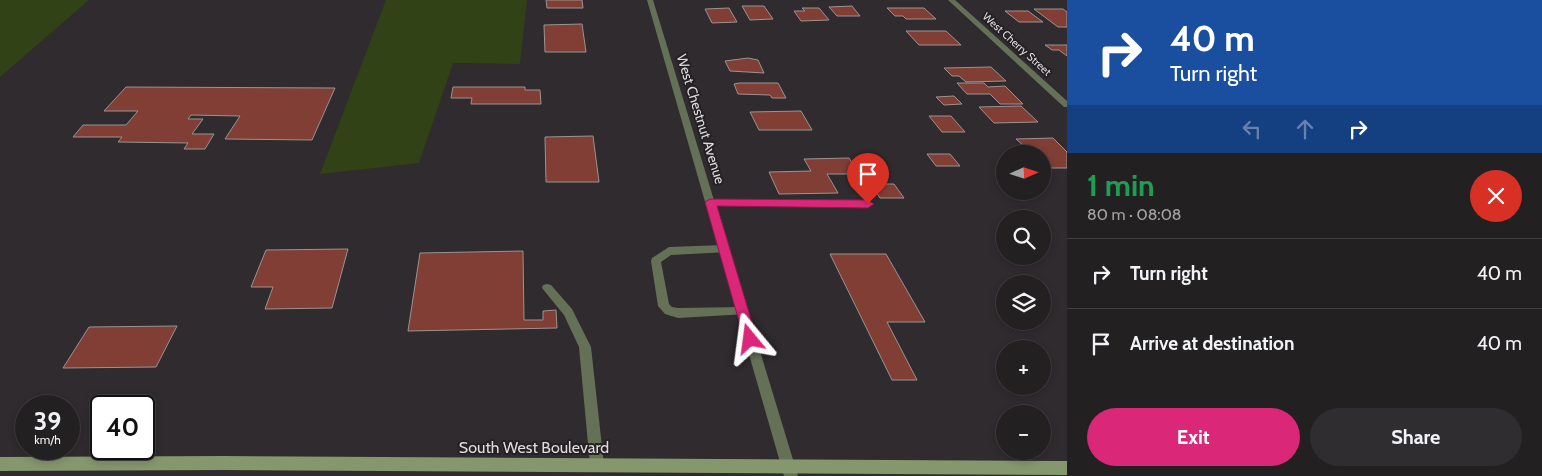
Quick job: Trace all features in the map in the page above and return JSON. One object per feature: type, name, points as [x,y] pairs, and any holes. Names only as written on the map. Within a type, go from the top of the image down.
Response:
[{"type":"main road","name":"South West Boulevard","points":[[0,464],[597,465],[790,471],[1067,468]]},
{"type":"street","name":"West Chestnut Avenue","points":[[650,0],[790,471]]},
{"type":"street","name":"West Cherry Street","points":[[952,0],[1067,105]]},
{"type":"street","points":[[710,202],[868,204]]},
{"type":"street","points":[[724,249],[669,251],[656,261],[664,306],[669,311],[678,313],[742,311]]},
{"type":"street","points":[[547,288],[568,312],[585,347],[597,465]]},
{"type":"green space","points":[[0,0],[89,0],[0,77]]},
{"type":"green space","points":[[386,0],[527,0],[520,64],[453,63],[419,163],[320,174]]},
{"type":"building","points":[[546,0],[582,0],[583,8],[547,8]]},
{"type":"building","points":[[742,6],[764,6],[773,19],[750,20]]},
{"type":"building","points":[[852,6],[860,16],[837,16],[829,7]]},
{"type":"building","points":[[729,8],[737,22],[712,23],[705,9]]},
{"type":"building","points":[[802,8],[819,8],[829,20],[801,21],[794,11],[805,11]]},
{"type":"building","points":[[887,8],[924,8],[936,19],[906,19],[903,16],[895,16]]},
{"type":"building","points":[[1034,9],[1063,9],[1067,12],[1067,27],[1058,27]]},
{"type":"building","points":[[1005,11],[1028,11],[1043,22],[1019,22]]},
{"type":"building","points":[[582,24],[586,52],[545,52],[544,25]]},
{"type":"building","points":[[906,31],[946,31],[961,45],[919,45]]},
{"type":"building","points":[[1045,45],[1067,45],[1067,56],[1059,50],[1052,50]]},
{"type":"building","points":[[748,58],[758,60],[764,73],[730,71],[725,61]]},
{"type":"building","points":[[991,67],[1006,81],[966,82],[959,76],[952,76],[944,68]]},
{"type":"building","points":[[778,83],[786,98],[772,98],[770,95],[738,94],[734,84]]},
{"type":"building","points":[[957,83],[984,83],[988,87],[1005,86],[1023,104],[1000,104],[990,94],[967,94]]},
{"type":"building","points":[[126,87],[335,88],[312,140],[225,139],[240,116],[191,115],[188,119],[203,119],[192,134],[214,134],[205,149],[184,149],[188,143],[118,142],[122,137],[73,137],[83,125],[126,125],[138,111],[104,111]]},
{"type":"building","points":[[453,87],[525,87],[525,90],[540,90],[541,104],[471,104],[472,98],[451,98]]},
{"type":"building","points":[[954,96],[962,104],[944,105],[936,97]]},
{"type":"building","points":[[1021,106],[1038,122],[994,123],[979,107]]},
{"type":"building","points":[[801,111],[812,130],[759,130],[750,112]]},
{"type":"building","points":[[929,116],[951,116],[965,132],[942,132]]},
{"type":"building","points":[[593,136],[599,182],[546,182],[545,137]]},
{"type":"building","points":[[1053,138],[1067,152],[1067,168],[1051,168],[1051,145],[1023,145],[1016,139]]},
{"type":"building","points":[[927,154],[950,154],[960,166],[936,166]]},
{"type":"building","points":[[849,158],[859,174],[827,174],[838,193],[779,194],[769,172],[811,171],[804,159]]},
{"type":"building","points":[[871,184],[894,184],[904,198],[880,198]]},
{"type":"building","points":[[348,249],[332,308],[265,309],[273,287],[251,287],[266,250]]},
{"type":"building","points":[[523,251],[524,320],[543,320],[543,311],[556,310],[557,328],[408,331],[420,253]]},
{"type":"building","points":[[830,254],[886,254],[925,322],[887,322],[917,380],[892,380]]},
{"type":"building","points":[[177,326],[156,367],[63,368],[89,327]]},
{"type":"route","points":[[750,339],[710,202],[868,204]]}]
